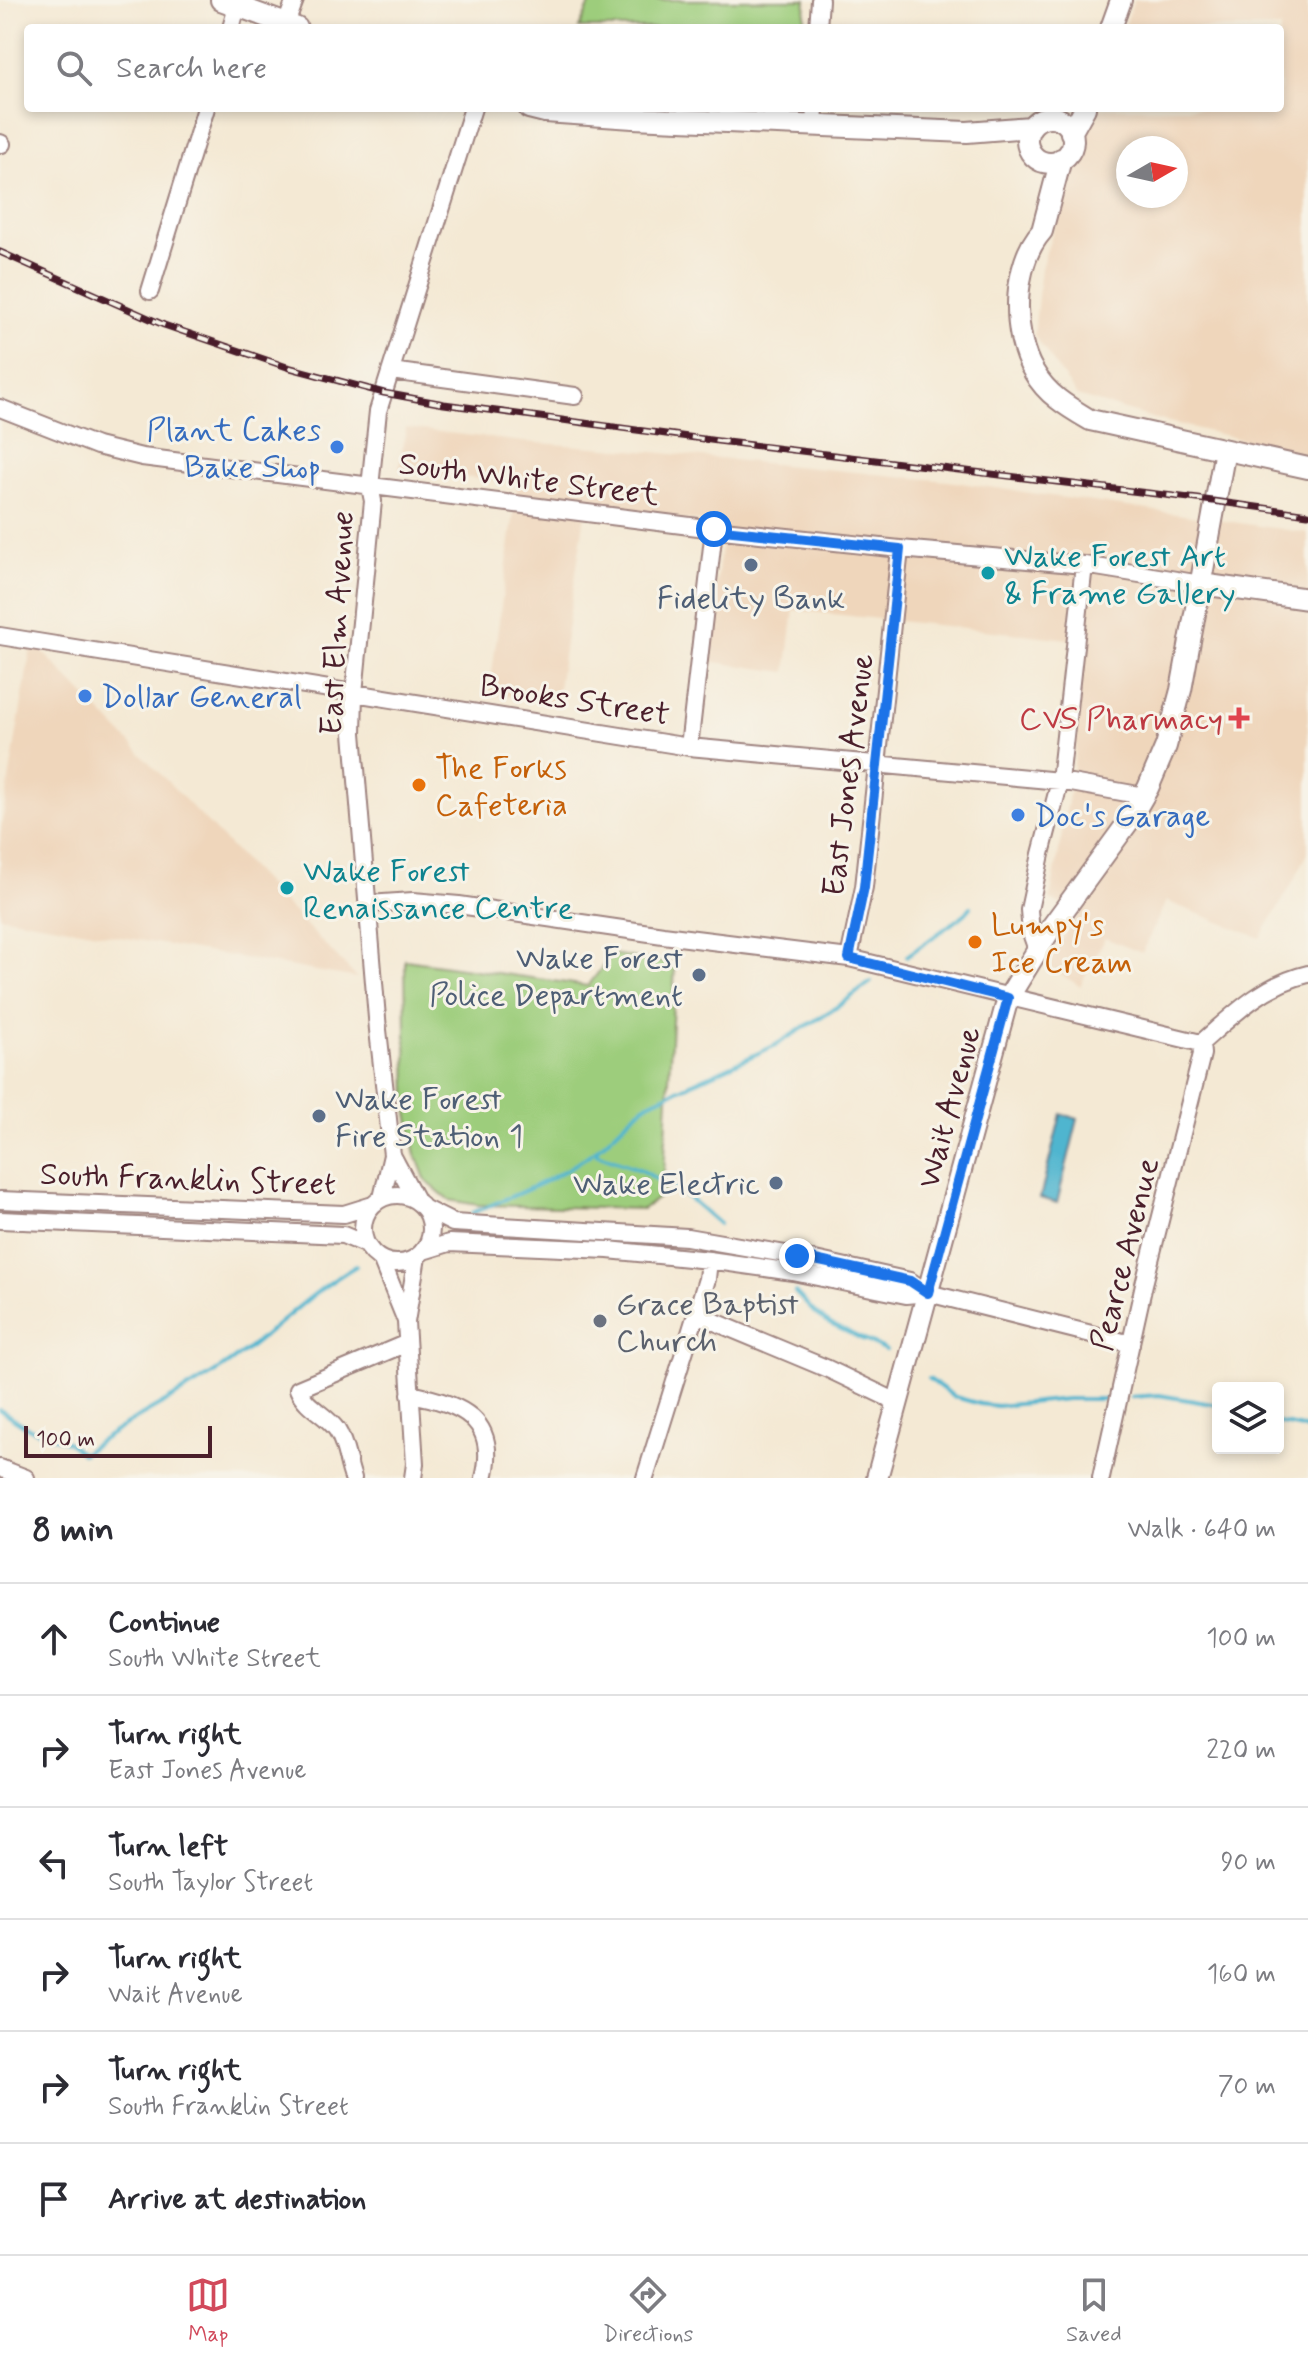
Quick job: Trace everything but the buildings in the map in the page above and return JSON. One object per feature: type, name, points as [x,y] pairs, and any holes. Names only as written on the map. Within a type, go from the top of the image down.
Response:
[{"type":"main road","points":[[1112,24],[1121,0]]},
{"type":"main road","points":[[229,3],[287,24]]},
{"type":"main road","points":[[545,112],[623,117],[814,117],[967,132],[1041,149],[1071,148],[1071,133],[1063,113],[1040,119],[1041,149],[1044,188],[1018,306],[1019,330],[1034,373],[1058,401],[1090,420],[1308,468]]},
{"type":"main road","points":[[1071,133],[1083,112]]},
{"type":"main road","name":"Wait Avenue","points":[[877,1478],[1008,998],[1037,950],[1144,796],[1166,746],[1175,717],[1225,450]]},
{"type":"main road","points":[[1201,584],[1308,599]]},
{"type":"street","points":[[292,24],[295,0]]},
{"type":"street","points":[[818,24],[820,0]]},
{"type":"street","points":[[229,3],[231,24]]},
{"type":"street","points":[[150,291],[205,112]]},
{"type":"street","name":"East Elm Avenue","points":[[377,1201],[392,1155],[353,733],[354,693],[373,501],[370,487],[378,411],[472,112]]},
{"type":"street","points":[[391,371],[575,396]]},
{"type":"street","name":"South White Street","points":[[0,408],[120,452],[370,487],[714,529],[1084,565],[1201,584]]},
{"type":"street","points":[[689,747],[714,529]]},
{"type":"street","name":"East Jones Avenue","points":[[849,958],[864,887],[900,549]]},
{"type":"street","points":[[1037,950],[1031,933],[1029,910],[1060,781],[1084,565]]},
{"type":"street","name":"Brooks Street","points":[[0,636],[689,747],[1060,781],[1144,796]]},
{"type":"street","points":[[368,904],[413,901],[459,905],[849,958],[1201,1043],[1242,1007],[1270,988],[1308,974]]},
{"type":"street","name":"Pearce Avenue","points":[[1101,1478],[1144,1284],[1202,1054],[1201,1043]]},
{"type":"street","name":"East Elm Avenue","points":[[392,1155],[420,1204]]},
{"type":"street","points":[[406,1322],[381,1259],[367,1245],[363,1225],[366,1214],[377,1201],[394,1195],[406,1195],[453,1223],[715,1241],[910,1281],[928,1293]]},
{"type":"street","name":"South Franklin Street","points":[[0,1200],[344,1214],[377,1201]]},
{"type":"street","points":[[413,1478],[415,1464],[406,1322],[420,1254],[431,1232],[430,1219],[420,1204]]},
{"type":"street","name":"South Franklin Street","points":[[0,1220],[343,1235],[367,1245]]},
{"type":"street","points":[[381,1259],[400,1263],[449,1243],[608,1250],[709,1260],[793,1272],[906,1295],[928,1293],[1131,1344]]},
{"type":"street","points":[[645,1478],[707,1279],[709,1260]]},
{"type":"street","points":[[696,1314],[828,1369],[897,1402]]},
{"type":"street","points":[[353,1478],[339,1433],[298,1389],[407,1343]]},
{"type":"street","points":[[410,1394],[457,1406],[473,1419],[483,1434],[489,1452],[484,1478]]},
{"type":"street","points":[[0,1468],[26,1478]]},
{"type":"shaded area","points":[[1134,0],[1308,0],[1308,455],[1156,419],[1077,396],[1034,335],[1041,268],[1094,112],[1284,112],[1284,24],[1125,24]]},
{"type":"shaded area","points":[[406,428],[523,442],[947,481],[1308,533],[1308,853],[1260,938],[1166,901],[1142,953],[1105,938],[1080,986],[1045,965],[1080,912],[1050,900],[1073,774],[1088,641],[794,610],[786,672],[707,661],[724,524],[586,508],[556,701],[489,694],[518,483],[399,470]]},
{"type":"shaded area","points":[[32,641],[357,978],[0,916],[0,835]]},
{"type":"green space","points":[[592,0],[806,0],[804,24],[581,24]]},
{"type":"green space","points":[[612,954],[675,964],[663,1194],[643,1209],[478,1205],[449,1200],[426,1181],[416,1155],[407,1108],[405,960],[588,986]]},
{"type":"water","points":[[1061,1114],[1078,1119],[1057,1203],[1040,1198]]},
{"type":"waterway","points":[[907,956],[971,907]]},
{"type":"waterway","points":[[472,1213],[568,1169],[597,1149],[649,1103],[774,1046],[871,982]]},
{"type":"waterway","points":[[597,1149],[597,1154],[641,1170],[689,1198],[719,1224]]},
{"type":"waterway","points":[[0,1410],[30,1429],[67,1442],[82,1454],[229,1363],[356,1266]]},
{"type":"waterway","points":[[795,1292],[830,1324],[886,1350]]},
{"type":"waterway","points":[[929,1379],[955,1397],[997,1406],[1067,1399],[1110,1399]]},
{"type":"waterway","points":[[1131,1397],[1159,1395],[1212,1404]]},
{"type":"waterway","points":[[1284,1424],[1308,1429]]},
{"type":"railway","points":[[0,252],[164,325],[287,367],[384,393],[718,441],[1308,514]]},
{"type":"place","name":"Plant Cakes Bake Shop","points":[[337,447]]},
{"type":"place","name":"Fidelity Bank","points":[[751,565]]},
{"type":"place","name":"Wake Forest Art & Frame Gallery","points":[[988,573]]},
{"type":"place","name":"Dollar General","points":[[85,696]]},
{"type":"place","name":"CVS Pharmacy","points":[[1239,718]]},
{"type":"place","name":"The Forks Cafeteria","points":[[419,785]]},
{"type":"place","name":"Doc's Garage","points":[[1018,815]]},
{"type":"place","name":"Wake Forest Renaissance Centre","points":[[287,888]]},
{"type":"place","name":"Lumpy's Ice Cream","points":[[975,942]]},
{"type":"place","name":"Wake Forest Police Department","points":[[699,975]]},
{"type":"place","name":"Wake Forest Fire Station 1","points":[[319,1116]]},
{"type":"place","name":"Wake Electric","points":[[776,1183]]},
{"type":"place","name":"Grace Baptist Church","points":[[600,1321]]},
{"type":"route","points":[[714,529],[900,549],[864,887],[849,958],[1008,998],[928,1293],[910,1281],[797,1256]]}]
